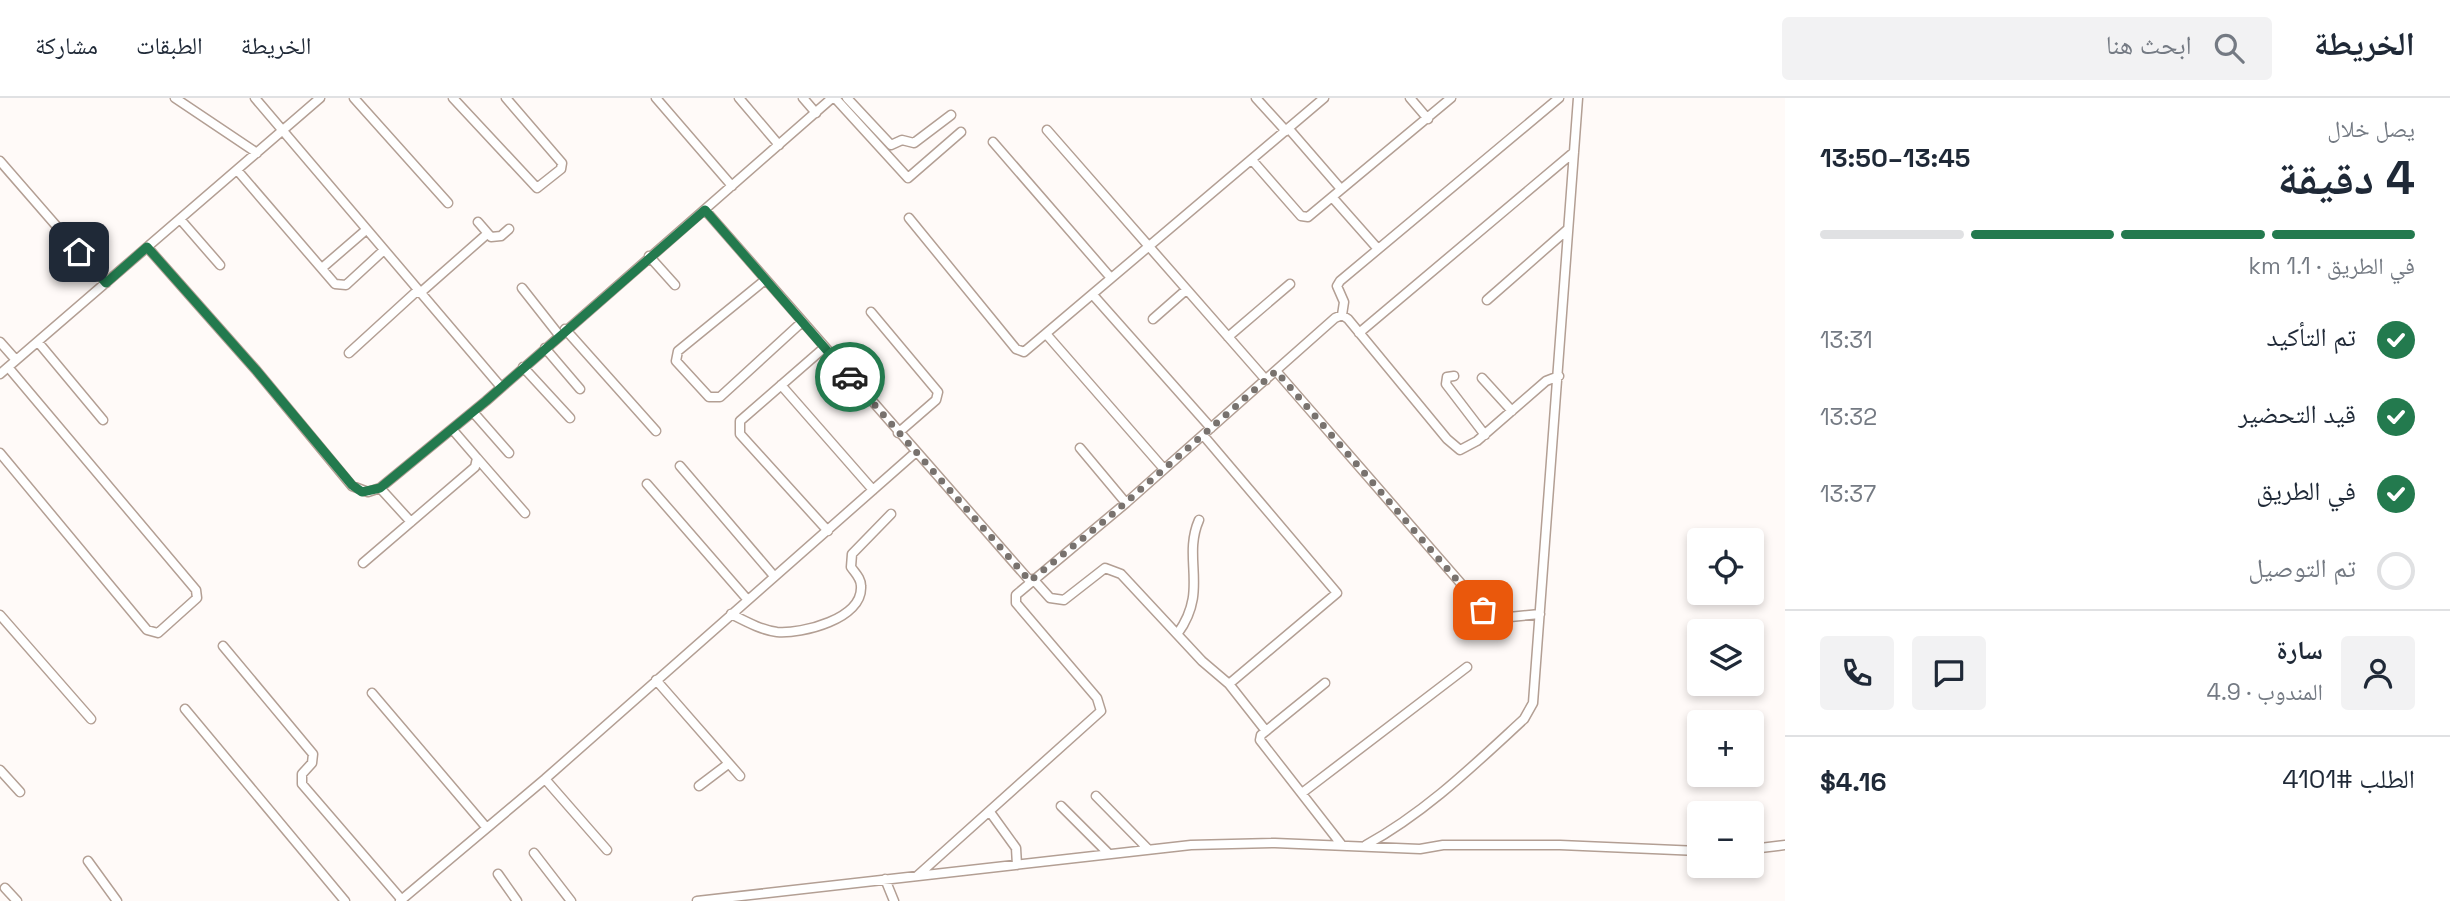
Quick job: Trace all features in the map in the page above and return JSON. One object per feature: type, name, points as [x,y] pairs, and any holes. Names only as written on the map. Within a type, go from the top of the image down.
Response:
[{"type":"street","points":[[175,98],[257,153]]},
{"type":"street","points":[[255,98],[501,387]]},
{"type":"street","points":[[0,374],[320,98]]},
{"type":"street","points":[[354,98],[448,202]]},
{"type":"street","points":[[453,98],[537,188],[561,169],[562,163],[506,98]]},
{"type":"street","points":[[656,98],[732,186]]},
{"type":"street","points":[[739,98],[779,145]]},
{"type":"street","points":[[803,98],[816,113]]},
{"type":"street","points":[[147,247],[256,370],[352,485],[362,492],[380,488],[473,412],[649,256],[834,98],[908,178],[961,132]]},
{"type":"street","points":[[847,98],[891,145],[902,140],[914,143],[951,114]]},
{"type":"street","points":[[1256,98],[1341,188]]},
{"type":"street","points":[[909,218],[1016,349],[1020,352],[1029,350],[1147,246],[1324,98]]},
{"type":"street","points":[[1410,98],[1427,118]]},
{"type":"street","points":[[1251,160],[1303,217],[1308,217],[1451,98]]},
{"type":"street","points":[[917,876],[1101,711],[1097,698],[1014,601],[1016,594],[1126,503],[1342,315],[1344,302],[1338,284],[1559,98]]},
{"type":"street","points":[[1363,846],[1398,827],[1431,802],[1524,719],[1533,703],[1578,98]]},
{"type":"street","points":[[1048,130],[1266,380]]},
{"type":"street","points":[[993,142],[1111,278]]},
{"type":"street","points":[[1359,333],[1574,152]]},
{"type":"street","points":[[0,161],[106,283]]},
{"type":"street","points":[[237,170],[335,284],[346,285],[384,250]]},
{"type":"street","points":[[1332,197],[1378,249]]},
{"type":"street","points":[[705,210],[898,433],[1046,595],[1064,600],[1098,572],[1105,568],[1113,569],[1178,633],[1202,661],[1229,684],[1266,731]]},
{"type":"street","points":[[180,219],[220,265]]},
{"type":"street","points":[[478,222],[487,234],[496,237],[509,229]]},
{"type":"street","points":[[1487,300],[1568,229]]},
{"type":"street","points":[[322,268],[366,230]]},
{"type":"street","points":[[349,353],[487,234]]},
{"type":"street","points":[[649,256],[676,285]]},
{"type":"street","points":[[765,280],[678,351],[676,362],[709,397],[720,397],[802,322]]},
{"type":"street","points":[[1228,337],[1290,284]]},
{"type":"street","points":[[522,288],[656,431]]},
{"type":"street","points":[[1153,319],[1186,290]]},
{"type":"street","points":[[1093,295],[1211,428]]},
{"type":"street","points":[[871,313],[923,370],[938,392],[936,400],[898,433]]},
{"type":"street","points":[[1342,315],[1456,449],[1468,448],[1546,381],[1559,376]]},
{"type":"street","points":[[1047,335],[1164,469]]},
{"type":"street","points":[[38,341],[103,419]]},
{"type":"street","points":[[0,342],[16,360]]},
{"type":"street","points":[[825,347],[740,421],[740,433],[828,531]]},
{"type":"street","points":[[545,348],[580,388]]},
{"type":"street","points":[[0,453],[147,629],[158,633],[197,598],[197,590],[8,367]]},
{"type":"street","points":[[523,368],[570,418]]},
{"type":"street","points":[[1276,371],[1490,618]]},
{"type":"street","points":[[1454,376],[1447,377],[1446,384],[1485,435]]},
{"type":"street","points":[[1482,377],[1512,411]]},
{"type":"street","points":[[782,385],[873,490]]},
{"type":"street","points":[[473,412],[509,453]]},
{"type":"street","points":[[452,429],[525,513]]},
{"type":"street","points":[[1203,435],[1337,593],[1229,684]]},
{"type":"street","points":[[1080,448],[1126,503]]},
{"type":"street","points":[[223,646],[313,754],[312,763],[302,774],[302,784],[401,901],[485,827],[545,779],[916,452]]},
{"type":"street","points":[[363,563],[475,467],[477,458]]},
{"type":"street","points":[[680,466],[774,576]]},
{"type":"street","points":[[647,484],[747,599]]},
{"type":"street","points":[[380,488],[411,522]]},
{"type":"street","points":[[731,614],[764,629],[785,632],[819,626],[839,618],[855,604],[861,589],[860,579],[851,567],[852,554],[891,514]]},
{"type":"street","points":[[1178,633],[1189,618],[1194,600],[1195,532],[1199,520]]},
{"type":"street","points":[[1458,622],[1541,614]]},
{"type":"street","points":[[0,615],[92,719]]},
{"type":"street","points":[[1302,793],[1467,667]]},
{"type":"street","points":[[656,680],[740,776]]},
{"type":"street","points":[[1325,683],[1266,731],[1260,740],[1341,844]]},
{"type":"street","points":[[372,693],[485,827]]},
{"type":"street","points":[[185,709],[345,901]]},
{"type":"street","points":[[699,786],[729,764]]},
{"type":"street","points":[[2,774],[20,792]]},
{"type":"street","points":[[545,779],[607,850]]},
{"type":"street","points":[[1096,796],[1148,849]]},
{"type":"street","points":[[1061,806],[1109,854]]},
{"type":"street","points":[[990,812],[1016,848],[1017,864]]},
{"type":"street","points":[[697,901],[742,898],[1148,849],[1234,843],[1341,844],[1420,849],[1443,845],[1560,845],[1687,850]]},
{"type":"street","points":[[1764,848],[1785,845]]},
{"type":"street","points":[[534,853],[571,901]]},
{"type":"street","points":[[88,861],[117,901]]},
{"type":"street","points":[[498,874],[517,901]]},
{"type":"street","points":[[885,879],[894,901]]},
{"type":"street","points":[[5,888],[17,901]]},
{"type":"way so far","points":[[850,377],[1030,581],[1108,518],[1276,371],[1483,610]]},
{"type":"route","points":[[79,252],[106,283],[147,247],[289,408],[352,485],[362,492],[380,488],[479,407],[627,275],[705,210],[850,377]]}]
